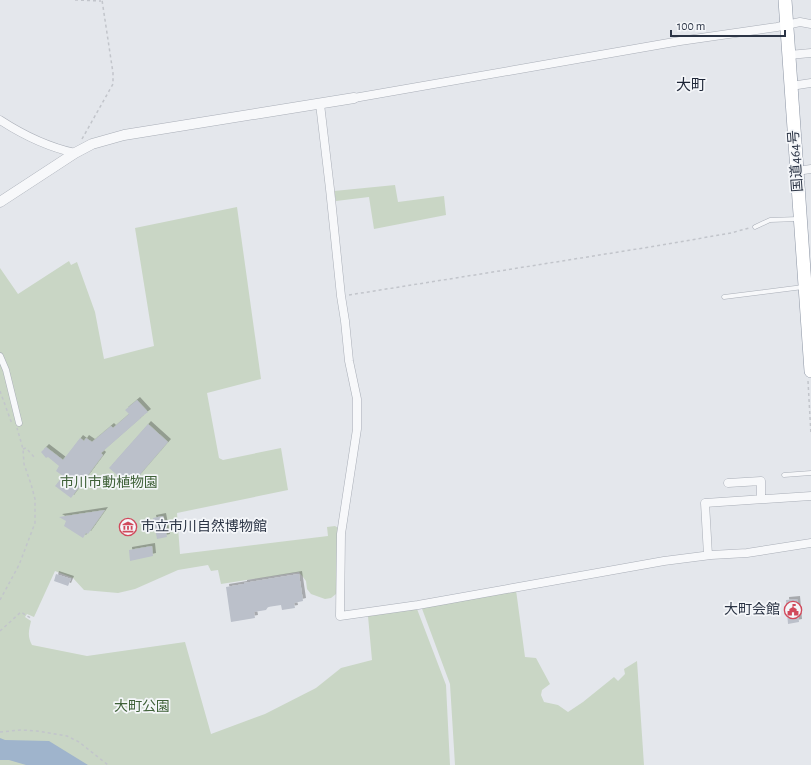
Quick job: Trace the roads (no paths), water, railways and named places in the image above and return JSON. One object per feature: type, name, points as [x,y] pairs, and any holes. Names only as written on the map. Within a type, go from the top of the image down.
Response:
[{"type":"highway","name":"国道464号","points":[[785,0],[796,172],[807,294],[811,371]]},
{"type":"street","points":[[0,202],[75,153],[92,144],[124,135],[320,104],[680,41],[800,22],[811,24]]},
{"type":"street","points":[[789,55],[811,53]]},
{"type":"street","points":[[791,86],[811,83]]},
{"type":"street","points":[[320,104],[341,296],[346,321],[349,361],[358,399],[357,430],[341,534],[340,616],[418,605],[664,561],[708,555],[747,554],[811,543]]},
{"type":"street","points":[[0,120],[21,134],[62,150],[75,153]]},
{"type":"street","points":[[796,172],[811,170]]},
{"type":"street","points":[[0,356],[6,370],[19,423]]},
{"type":"street","points":[[728,483],[761,481],[761,499]]},
{"type":"street","points":[[708,555],[705,503],[811,496]]},
{"type":"lane","points":[[755,227],[770,220],[800,219]]},
{"type":"lane","points":[[724,297],[807,294]]},
{"type":"lane","points":[[784,475],[811,473]]},
{"type":"water","points":[[0,738],[5,740],[49,741],[88,765],[26,765],[9,760],[0,760]]},
{"type":"place","name":"市立市川自然博物館","points":[[128,527]]},
{"type":"place","name":"大町会館","points":[[793,610]]},
{"type":"district","name":"大町","points":[[691,85]]},
{"type":"park label","name":"市川市動植物園","points":[[109,483]]},
{"type":"park label","name":"大町公園","points":[[142,707]]}]
